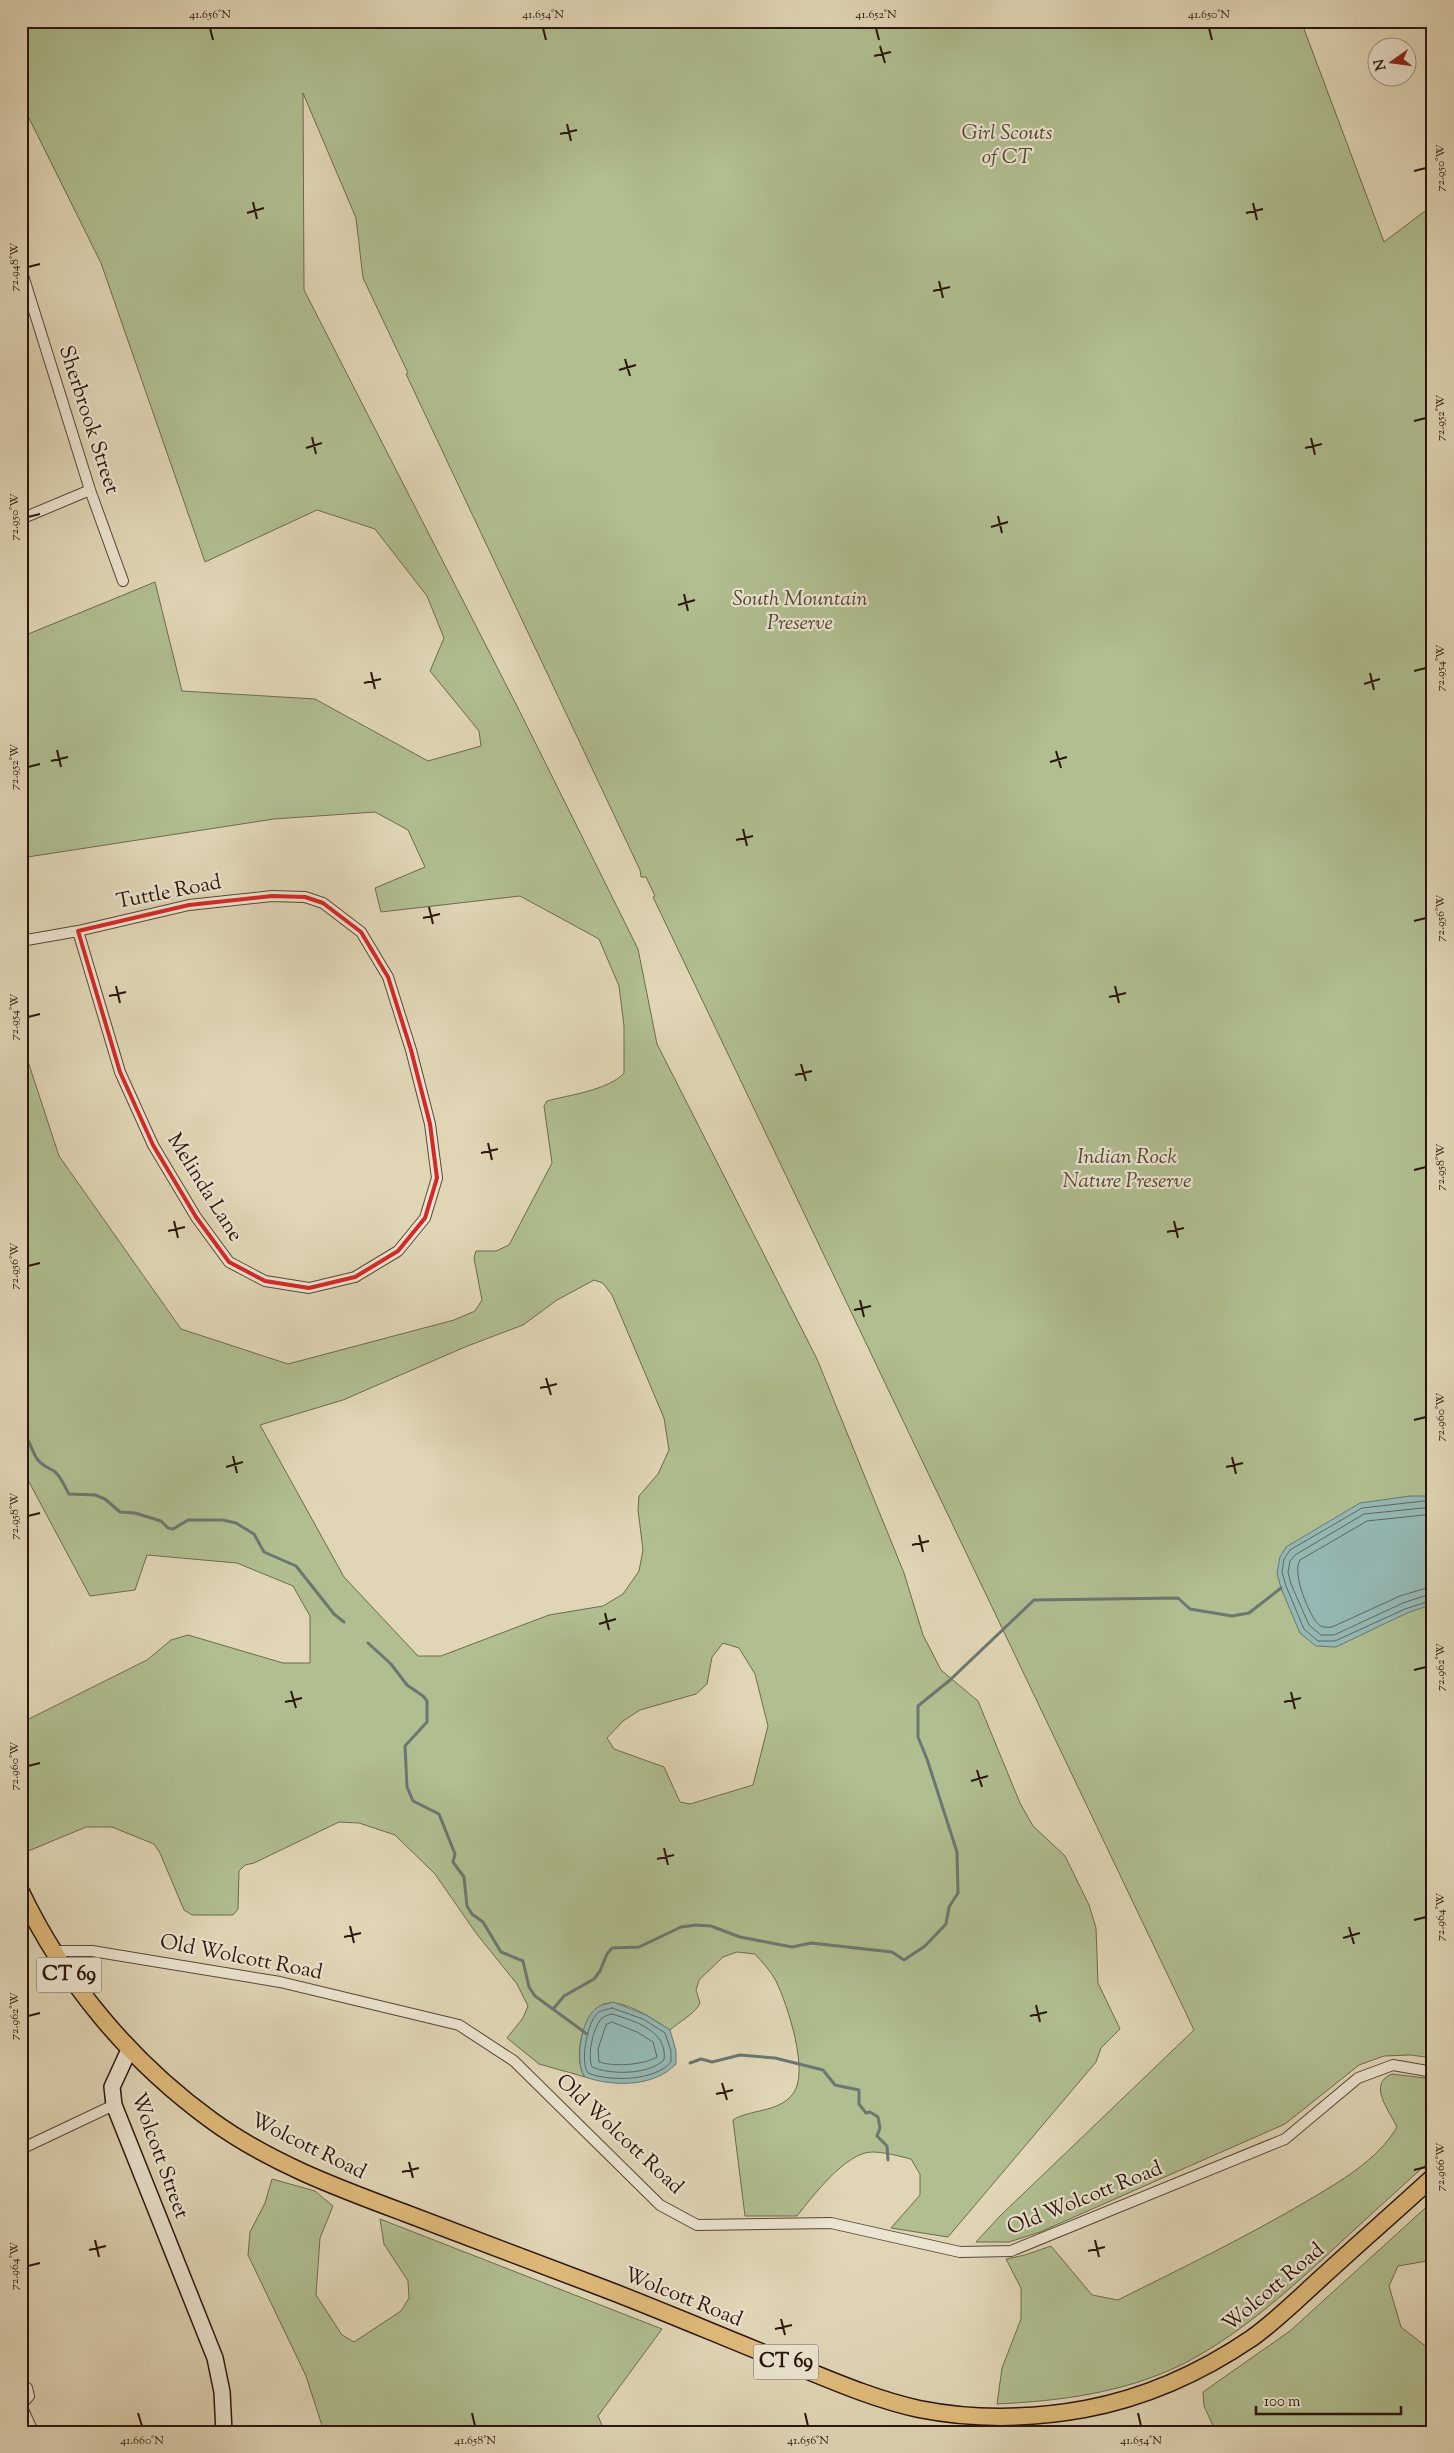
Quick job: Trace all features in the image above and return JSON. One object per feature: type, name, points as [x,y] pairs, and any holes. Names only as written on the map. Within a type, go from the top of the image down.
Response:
[{"type":"main road","name":"CT 69","points":[[21,1892],[54,1951],[78,1987],[129,2050]]},
{"type":"main road","name":"Wolcott Street","points":[[129,2050],[112,2087],[114,2105],[215,2358],[222,2392],[224,2432]]},
{"type":"main road","name":"Wolcott Road","points":[[129,2050],[181,2097],[213,2122],[251,2146],[320,2180],[610,2291],[882,2399],[925,2410],[968,2416],[1010,2418],[1088,2408],[1120,2400],[1176,2381],[1214,2362],[1268,2326],[1433,2177]]},
{"type":"street","name":"Sherbrook Street","points":[[21,269],[90,490],[123,581]]},
{"type":"street","points":[[21,519],[90,490]]},
{"type":"street","name":"Tuttle Road","points":[[21,941],[78,931],[189,905],[272,896],[305,897],[323,903]]},
{"type":"street","name":"Melinda Lane","points":[[78,931],[120,1072],[153,1145],[196,1217],[229,1262],[265,1281],[309,1288],[355,1278],[398,1251],[425,1218],[437,1178],[428,1115],[411,1050],[388,977],[361,932],[323,903]]},
{"type":"street","name":"Old Wolcott Road","points":[[54,1951],[92,1951],[280,1982],[458,2025],[514,2061],[660,2205],[697,2224],[831,2223],[960,2252],[1011,2251],[1285,2139],[1358,2078],[1393,2065],[1433,2072]]},
{"type":"street","points":[[21,2149],[114,2105]]},
{"type":"street","points":[[21,2384],[27,2388],[28,2396],[21,2405],[33,2432]]},
{"type":"highlighted area","points":[[272,896],[305,897],[323,903],[361,932],[388,977],[411,1050],[430,1124],[437,1178],[425,1218],[398,1251],[355,1277],[309,1288],[265,1281],[229,1262],[196,1217],[153,1145],[120,1072],[78,931],[189,905]]},
{"type":"green space","points":[[21,21],[1301,21],[1384,242],[1433,205],[1433,2058],[1410,2055],[1384,2056],[1359,2065],[1285,2124],[1040,2232],[1009,2242],[976,2242],[1000,2216],[1194,2030],[653,897],[655,896],[646,877],[641,877],[640,870],[406,374],[408,373],[363,278],[356,218],[303,93],[304,290],[520,712],[638,949],[657,1044],[817,1359],[904,1573],[923,1635],[941,1670],[978,1701],[1020,1803],[1033,1826],[1065,1856],[1089,1905],[1096,1928],[1098,1983],[1120,2029],[1101,2048],[1096,2062],[948,2237],[891,2228],[920,2195],[920,2174],[911,2159],[892,2154],[872,2152],[851,2159],[820,2187],[797,2216],[745,2216],[733,2120],[747,2114],[771,2108],[786,2101],[792,2095],[797,2085],[799,2072],[795,2039],[781,1992],[772,1974],[755,1954],[737,1952],[723,1957],[699,1980],[696,1990],[700,2003],[698,2007],[670,2030],[644,2014],[621,2004],[604,2004],[595,2010],[588,2020],[580,2045],[579,2057],[585,2077],[539,2064],[507,2038],[523,2018],[528,2006],[517,1984],[476,1933],[435,1874],[395,1835],[359,1823],[339,1822],[254,1863],[245,1865],[239,1871],[238,1909],[233,1915],[192,1915],[184,1910],[160,1853],[154,1844],[112,1827],[86,1827],[21,1854],[21,1723],[147,1660],[171,1640],[188,1635],[283,1663],[310,1663],[310,1616],[293,1586],[237,1563],[147,1555],[135,1590],[90,1596],[21,1467],[21,1040],[59,1156],[181,1329],[288,1364],[454,1320],[475,1311],[482,1300],[474,1258],[476,1251],[496,1251],[509,1245],[552,1163],[544,1106],[547,1101],[609,1084],[624,1073],[624,1026],[619,986],[599,939],[520,896],[381,912],[375,888],[425,867],[408,830],[375,812],[274,819],[21,858],[21,637],[155,582],[182,691],[315,699],[428,761],[481,746],[479,731],[430,671],[444,638],[427,596],[375,529],[317,510],[205,562],[101,263],[21,102]],"holes":[[[594,1280],[603,1283],[612,1295],[664,1418],[669,1450],[658,1474],[639,1496],[638,1510],[643,1550],[639,1571],[623,1594],[603,1606],[549,1615],[441,1656],[418,1656],[344,1577],[260,1425],[343,1400],[465,1347],[523,1325],[557,1300]],[[723,1643],[739,1648],[755,1674],[768,1726],[753,1785],[690,1804],[680,1802],[664,1767],[614,1749],[607,1738],[623,1721],[640,1710],[696,1694],[707,1684],[712,1657]]]},
{"type":"green space","points":[[1392,2074],[1433,2079],[1433,2158],[1275,2301],[1221,2342],[1181,2365],[1159,2375],[1091,2394],[1044,2401],[997,2404],[1002,2368],[1021,2319],[1021,2288],[1006,2259],[1051,2246],[1092,2295],[1118,2300],[1214,2252],[1284,2214],[1332,2186],[1369,2160],[1389,2139],[1397,2127],[1380,2091],[1381,2084],[1385,2078]]},
{"type":"green space","points":[[272,2179],[315,2191],[333,2206],[320,2238],[316,2295],[342,2335],[354,2342],[401,2311],[409,2298],[408,2281],[384,2244],[380,2219],[662,2329],[598,2416],[605,2432],[324,2432],[306,2376],[248,2255],[250,2232],[265,2203]]},
{"type":"green space","points":[[1433,2201],[1433,2260],[1398,2266],[1389,2286],[1401,2327],[1433,2352],[1433,2432],[1216,2432],[1204,2406],[1203,2392],[1290,2331]]},
{"type":"water","points":[[1410,1496],[1433,1496],[1433,1604],[1407,1613],[1336,1647],[1316,1646],[1300,1633],[1281,1588],[1277,1573],[1280,1557],[1286,1547],[1360,1503]]},
{"type":"water","points":[[613,2002],[646,2015],[670,2030],[676,2051],[676,2064],[667,2072],[645,2081],[633,2083],[608,2082],[585,2077],[580,2062],[580,2051],[587,2020],[592,2012],[600,2006]]},
{"type":"waterway","points":[[21,1430],[27,1437],[38,1460],[61,1478],[69,1494],[95,1495],[105,1499],[120,1512],[135,1513],[161,1521],[168,1528],[173,1529],[188,1520],[223,1520],[236,1523],[254,1534],[264,1552],[296,1566],[334,1614],[344,1622]]},
{"type":"waterway","points":[[554,2008],[564,1996],[594,1979],[612,1948],[639,1947],[681,1927],[711,1926],[740,1937],[792,1947],[811,1943],[892,1952],[904,1960],[925,1946],[946,1924],[949,1907],[958,1893],[957,1852],[918,1737],[918,1706],[950,1680],[1034,1600],[1178,1598],[1190,1609],[1232,1616],[1249,1613],[1281,1588]]},
{"type":"waterway","points":[[368,1643],[391,1664],[407,1685],[427,1701],[427,1722],[405,1746],[407,1787],[413,1801],[439,1814],[455,1854],[453,1862],[464,1877],[467,1906],[472,1914],[483,1922],[501,1952],[523,1961],[529,1987],[535,1996],[587,2034]]},
{"type":"waterway","points":[[690,2063],[701,2059],[712,2062],[740,2055],[775,2058],[823,2070],[835,2085],[859,2090],[859,2104],[866,2113],[870,2112],[878,2117],[880,2128],[877,2136],[887,2146],[888,2160]]},
{"type":"park label","name":"Girl Scouts of CT","points":[[1007,146]]},
{"type":"park label","name":"South Mountain Preserve","points":[[800,612]]},
{"type":"park label","name":"Indian Rock Nature Preserve","points":[[1127,1170]]}]
